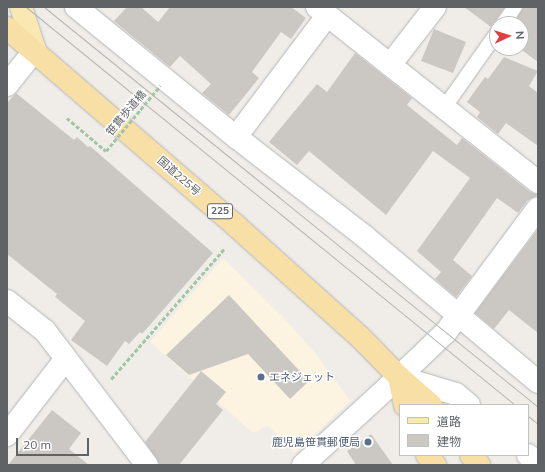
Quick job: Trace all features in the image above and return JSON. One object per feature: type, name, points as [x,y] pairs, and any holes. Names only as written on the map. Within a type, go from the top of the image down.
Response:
[{"type":"highway","name":"国道225号","points":[[7,28],[35,50],[356,332],[399,377],[431,404]]},
{"type":"highway","points":[[399,377],[405,404]]},
{"type":"highway","points":[[429,456],[435,465]]},
{"type":"highway","points":[[472,456],[479,465]]},
{"type":"main road","points":[[21,7],[35,50]]},
{"type":"main road","points":[[35,50],[37,7]]},
{"type":"street","points":[[76,7],[236,137],[364,236],[458,317],[538,382]]},
{"type":"street","points":[[390,65],[435,7]]},
{"type":"street","points":[[236,137],[322,12],[538,182]]},
{"type":"street","points":[[7,85],[35,50]]},
{"type":"street","points":[[303,465],[399,377],[458,317],[538,208]]},
{"type":"street","points":[[7,301],[45,331],[65,360],[96,397],[147,465]]},
{"type":"street","points":[[7,435],[65,360]]},
{"type":"street","points":[[399,377],[456,394],[468,404]]},
{"type":"street","points":[[529,456],[538,463]]},
{"type":"lane","points":[[509,16],[515,7]]},
{"type":"lane","points":[[444,108],[489,44]]},
{"type":"path","name":"笹貫歩道橋","points":[[68,118],[106,151],[160,86]]},
{"type":"path","points":[[96,397],[225,248]]},
{"type":"shaded area","name":"エネジェット","points":[[223,258],[282,316],[316,354],[350,401],[295,453],[268,426],[253,433],[150,342]]},
{"type":"building","points":[[127,7],[141,7],[158,22],[170,7],[291,7],[306,18],[291,39],[281,32],[252,72],[259,78],[229,115],[202,93],[211,84],[180,56],[170,67],[114,21]]},
{"type":"building","points":[[464,7],[505,7],[499,16],[489,16],[489,26]]},
{"type":"building","points":[[523,7],[538,7],[538,62],[529,55],[529,16],[518,16]]},
{"type":"building","points":[[434,29],[466,42],[453,73],[421,61]]},
{"type":"building","points":[[355,53],[412,98],[407,105],[457,145],[462,138],[530,192],[538,195],[528,200],[518,213],[497,198],[453,260],[472,276],[456,297],[435,279],[441,272],[417,251],[470,178],[433,151],[386,215],[309,151],[297,165],[269,142],[317,84],[327,92]]},
{"type":"building","points":[[504,57],[538,71],[529,86],[538,93],[538,146],[506,123],[498,134],[477,117],[480,112],[467,102],[485,77],[488,79]]},
{"type":"building","points":[[16,93],[74,140],[77,137],[88,147],[90,146],[213,253],[142,334],[140,332],[129,344],[125,341],[107,366],[71,340],[85,321],[55,297],[57,294],[7,254],[7,103]]},
{"type":"building","points":[[538,229],[538,333],[509,310],[494,329],[475,313]]},
{"type":"building","points":[[229,295],[309,381],[290,399],[248,354],[189,375],[166,355]]},
{"type":"building","points":[[201,371],[226,392],[216,404],[223,410],[179,465],[160,465],[145,442]]},
{"type":"building","points":[[52,410],[81,433],[69,449],[89,465],[8,465]]},
{"type":"building","name":"鹿児島笹貫郵便局","points":[[371,434],[393,465],[356,465],[347,451]]},
{"type":"tram line","points":[[26,7],[514,404]]},
{"type":"tram line","points":[[44,7],[538,407]]},
{"type":"tram line","points":[[529,417],[538,424]]},
{"type":"place","name":"エネジェット","points":[[261,377]]},
{"type":"place","name":"鹿児島笹貫郵便局","points":[[368,442]]}]
